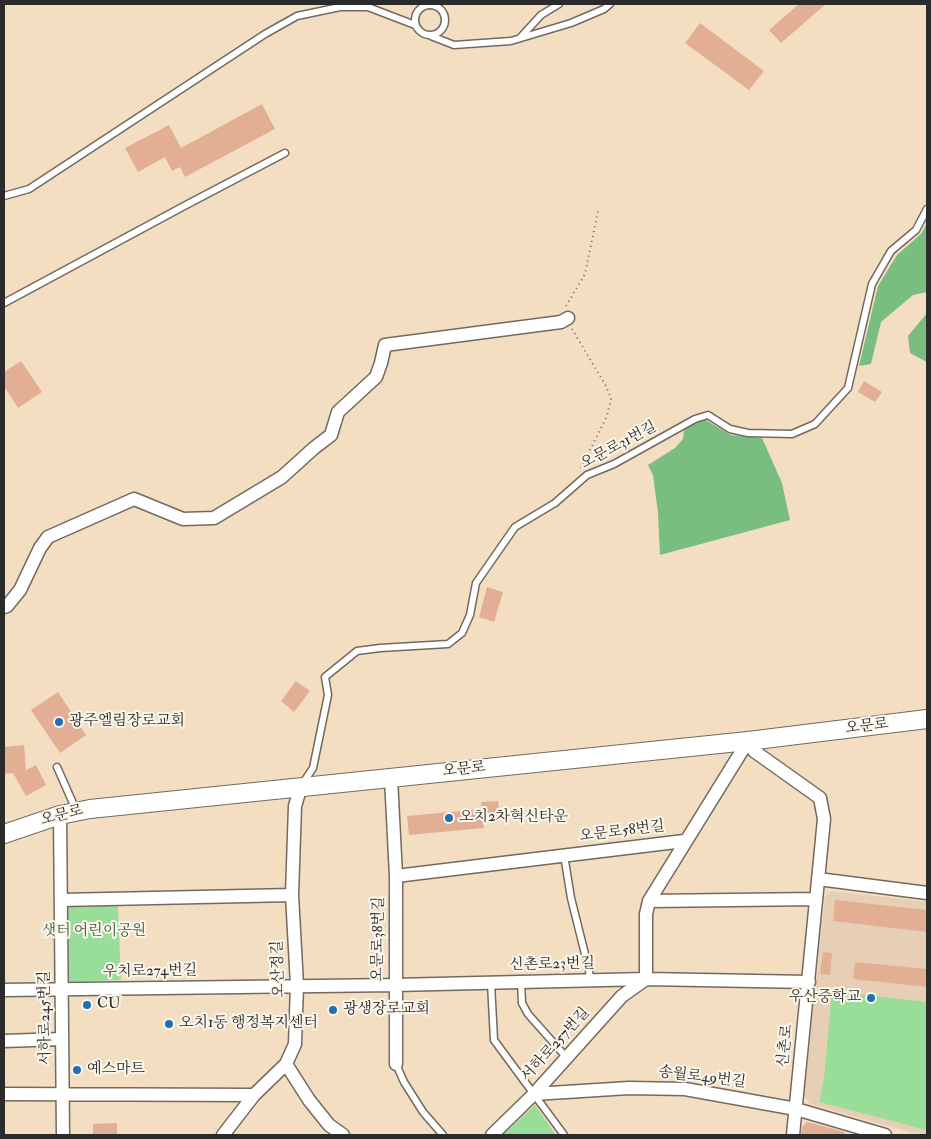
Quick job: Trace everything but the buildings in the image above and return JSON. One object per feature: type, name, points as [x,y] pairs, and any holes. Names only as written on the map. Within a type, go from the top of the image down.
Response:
[{"type":"street","points":[[4,607],[20,590],[40,548],[48,537],[134,499],[183,519],[214,518],[282,477],[331,435],[338,412],[376,377],[385,345],[561,322],[568,318]]},
{"type":"street","name":"오문로","points":[[4,834],[68,813],[300,786],[748,741],[927,719]]},
{"type":"street","name":"오문로58번길","points":[[646,979],[646,914],[648,901],[748,741]]},
{"type":"street","name":"신촌로","points":[[748,741],[754,751],[820,798],[824,819],[793,1135]]},
{"type":"street","name":"오문로38번길","points":[[391,778],[396,876],[396,1064]]},
{"type":"street","name":"오산정길","points":[[223,1135],[254,1095],[286,1064],[295,1044],[297,985],[292,895],[295,806],[300,786]]},
{"type":"street","name":"서하로245번길","points":[[63,1135],[61,900],[68,813]]},
{"type":"street","name":"오문로58번길","points":[[564,855],[684,841]]},
{"type":"street","name":"오문로38번길","points":[[396,876],[564,855]]},
{"type":"street","points":[[818,879],[927,893]]},
{"type":"street","points":[[61,900],[292,895]]},
{"type":"street","points":[[648,901],[816,899]]},
{"type":"street","name":"신촌로23번길","points":[[297,985],[395,985],[646,979],[809,982]]},
{"type":"street","name":"서하로257번길","points":[[492,1135],[534,1094],[622,996],[646,979]]},
{"type":"street","name":"우치로274번길","points":[[4,990],[297,985]]},
{"type":"street","points":[[4,1041],[62,1040]]},
{"type":"street","points":[[286,1064],[309,1100],[329,1124],[343,1135]]},
{"type":"street","name":"송월로49번길","points":[[534,1094],[657,1088],[684,1090],[796,1109],[862,1132],[885,1135]]},
{"type":"street","points":[[4,1094],[254,1095]]},
{"type":"lane","points":[[519,38],[541,15],[558,4]]},
{"type":"lane","points":[[4,196],[29,189],[265,34],[298,16],[340,7],[368,5],[415,25],[421,33],[454,44],[511,41],[571,23],[604,9],[610,4]]},
{"type":"lane","points":[[415,25],[418,10],[427,5],[438,5],[444,14],[445,23],[441,32],[431,36]]},
{"type":"lane","points":[[4,303],[285,153]]},
{"type":"lane","name":"오문로31번길","points":[[300,786],[313,768],[328,695],[325,677],[357,651],[448,644],[462,633],[470,614],[476,583],[515,527],[555,503],[587,475],[614,464],[695,419],[708,415],[730,428],[748,433],[792,434],[815,424],[848,388],[872,284],[892,251],[916,230],[927,209]]},
{"type":"lane","points":[[58,767],[68,813]]},
{"type":"lane","points":[[564,855],[571,898],[590,980]]},
{"type":"lane","points":[[521,982],[522,1003],[528,1014],[567,1058]]},
{"type":"lane","points":[[491,983],[494,1040],[564,1135]]},
{"type":"lane","points":[[396,1064],[404,1082],[423,1112],[443,1135]]},
{"type":"path","points":[[570,490],[607,416],[611,399],[606,386],[572,329],[565,308],[585,274],[598,211]]},
{"type":"shaded area","name":"우산중학교","points":[[831,891],[927,902],[927,1135],[913,1133],[810,1104],[804,1095],[825,896]]},
{"type":"green space","points":[[927,223],[927,292],[913,295],[881,322],[871,364],[859,366],[878,286],[897,255],[921,234]]},
{"type":"green space","points":[[927,313],[927,362],[910,353],[908,336]]},
{"type":"green space","points":[[704,419],[731,435],[762,438],[782,483],[790,520],[660,555],[658,513],[653,475],[648,465],[675,448],[683,439],[684,430]]},
{"type":"green space","name":"샛터 어린이공원","points":[[118,905],[121,980],[69,982],[67,907]]},
{"type":"green space","points":[[832,991],[927,1002],[927,1130],[819,1102],[824,1078]]},
{"type":"green space","points":[[535,1105],[556,1135],[503,1135]]},
{"type":"place","name":"광주엘림장로교회","points":[[59,722]]},
{"type":"place","name":"오치2차혁신타운","points":[[449,818]]},
{"type":"place","name":"우산중학교","points":[[871,998]]},
{"type":"place","name":"CU","points":[[87,1005]]},
{"type":"place","name":"광생장로교회","points":[[333,1010]]},
{"type":"place","name":"오치1동 행정복지센터","points":[[169,1024]]},
{"type":"place","name":"예스마트","points":[[77,1070]]}]
